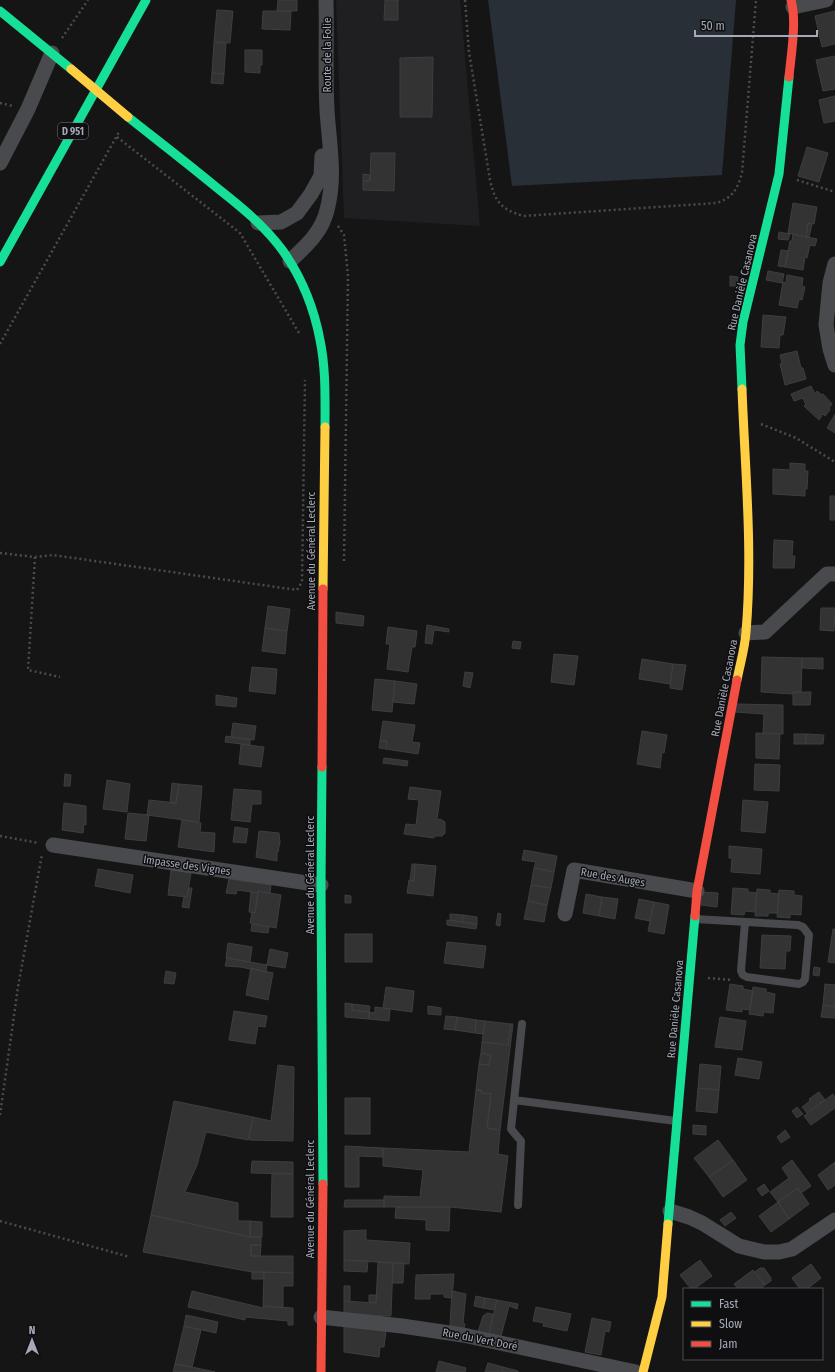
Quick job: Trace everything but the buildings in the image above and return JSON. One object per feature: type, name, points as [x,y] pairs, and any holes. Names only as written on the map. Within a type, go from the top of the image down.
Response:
[{"type":"main road","name":"D 951","points":[[0,262],[146,0]]},
{"type":"main road","name":"Rue Danièle Casanova","points":[[643,1372],[662,1297],[697,891],[746,633],[749,564],[749,515],[745,465],[740,345],[743,322],[779,174],[787,104],[792,4]]},
{"type":"main road","name":"Avenue du Général Leclerc","points":[[0,11],[128,117],[240,206],[258,223],[281,248],[290,261],[312,305],[318,325],[324,358],[325,379],[321,1372]]},
{"type":"street","name":"Route de la Folie","points":[[290,261],[307,245],[319,230],[327,210],[331,186],[331,148],[327,109],[326,0]]},
{"type":"street","points":[[792,4],[826,0]]},
{"type":"street","points":[[0,163],[28,109],[52,53]]},
{"type":"street","name":"Route de la Folie","points":[[258,223],[281,222],[297,213],[311,194],[321,176],[322,145],[327,109]]},
{"type":"street","points":[[835,264],[830,283],[826,325],[830,349],[835,365]]},
{"type":"street","points":[[746,633],[765,632],[827,574],[835,574]]},
{"type":"street","name":"Impasse des Vignes","points":[[48,844],[322,885]]},
{"type":"street","name":"Rue des Auges","points":[[565,914],[574,870],[697,891]]},
{"type":"street","points":[[670,1211],[702,1223],[739,1246],[764,1252],[779,1252],[792,1249],[835,1220]]},
{"type":"street","name":"Rue du Vert Doré","points":[[321,1317],[402,1326],[463,1335],[636,1372]]},
{"type":"lane","points":[[695,919],[798,925],[803,927],[807,930],[809,935],[803,982],[799,984],[747,977],[743,975],[741,970],[745,922]]},
{"type":"lane","points":[[518,1205],[521,1141],[511,1129],[522,1024]]},
{"type":"lane","points":[[514,1100],[677,1122]]},
{"type":"path","points":[[52,53],[88,0]]},
{"type":"path","points":[[465,0],[471,67],[493,195],[501,205],[512,212],[523,216],[717,203],[726,200],[738,185],[742,173],[756,0]]},
{"type":"path","points":[[0,344],[128,117]]},
{"type":"path","points":[[117,137],[240,233],[301,337]]},
{"type":"path","points":[[779,174],[835,192]]},
{"type":"path","points":[[0,553],[35,557],[53,554],[297,590],[302,582],[305,375]]},
{"type":"path","points":[[743,417],[796,438],[835,462]]},
{"type":"path","points":[[35,557],[28,670],[60,677]]},
{"type":"path","points":[[0,836],[48,844],[18,987],[0,1115]]},
{"type":"path","points":[[689,975],[731,981]]},
{"type":"path","points":[[0,1221],[130,1257]]},
{"type":"shaded area","points":[[336,0],[460,0],[480,226],[344,218]]},
{"type":"shaded area","points":[[488,0],[736,0],[722,175],[512,186]]},
{"type":"traffic: fast","points":[[0,262],[146,0]]},
{"type":"traffic: fast","points":[[0,11],[71,69]]},
{"type":"traffic: fast","points":[[742,389],[740,345],[743,322],[779,174],[789,77]]},
{"type":"traffic: fast","points":[[128,117],[252,217],[276,242],[290,261],[311,305],[320,340],[324,373],[325,427]]},
{"type":"traffic: fast","points":[[322,767],[321,885],[323,1184]]},
{"type":"traffic: fast","points":[[668,1224],[695,916]]},
{"type":"traffic: slow","points":[[71,69],[128,117]]},
{"type":"traffic: slow","points":[[737,680],[744,650],[749,571],[748,510],[742,389]]},
{"type":"traffic: slow","points":[[323,589],[325,427]]},
{"type":"traffic: slow","points":[[643,1372],[662,1297],[668,1224]]},
{"type":"traffic: jam","points":[[789,77],[794,28],[791,0]]},
{"type":"traffic: jam","points":[[322,767],[323,589]]},
{"type":"traffic: jam","points":[[695,916],[697,891],[737,680]]},
{"type":"traffic: jam","points":[[321,1372],[323,1184]]}]
